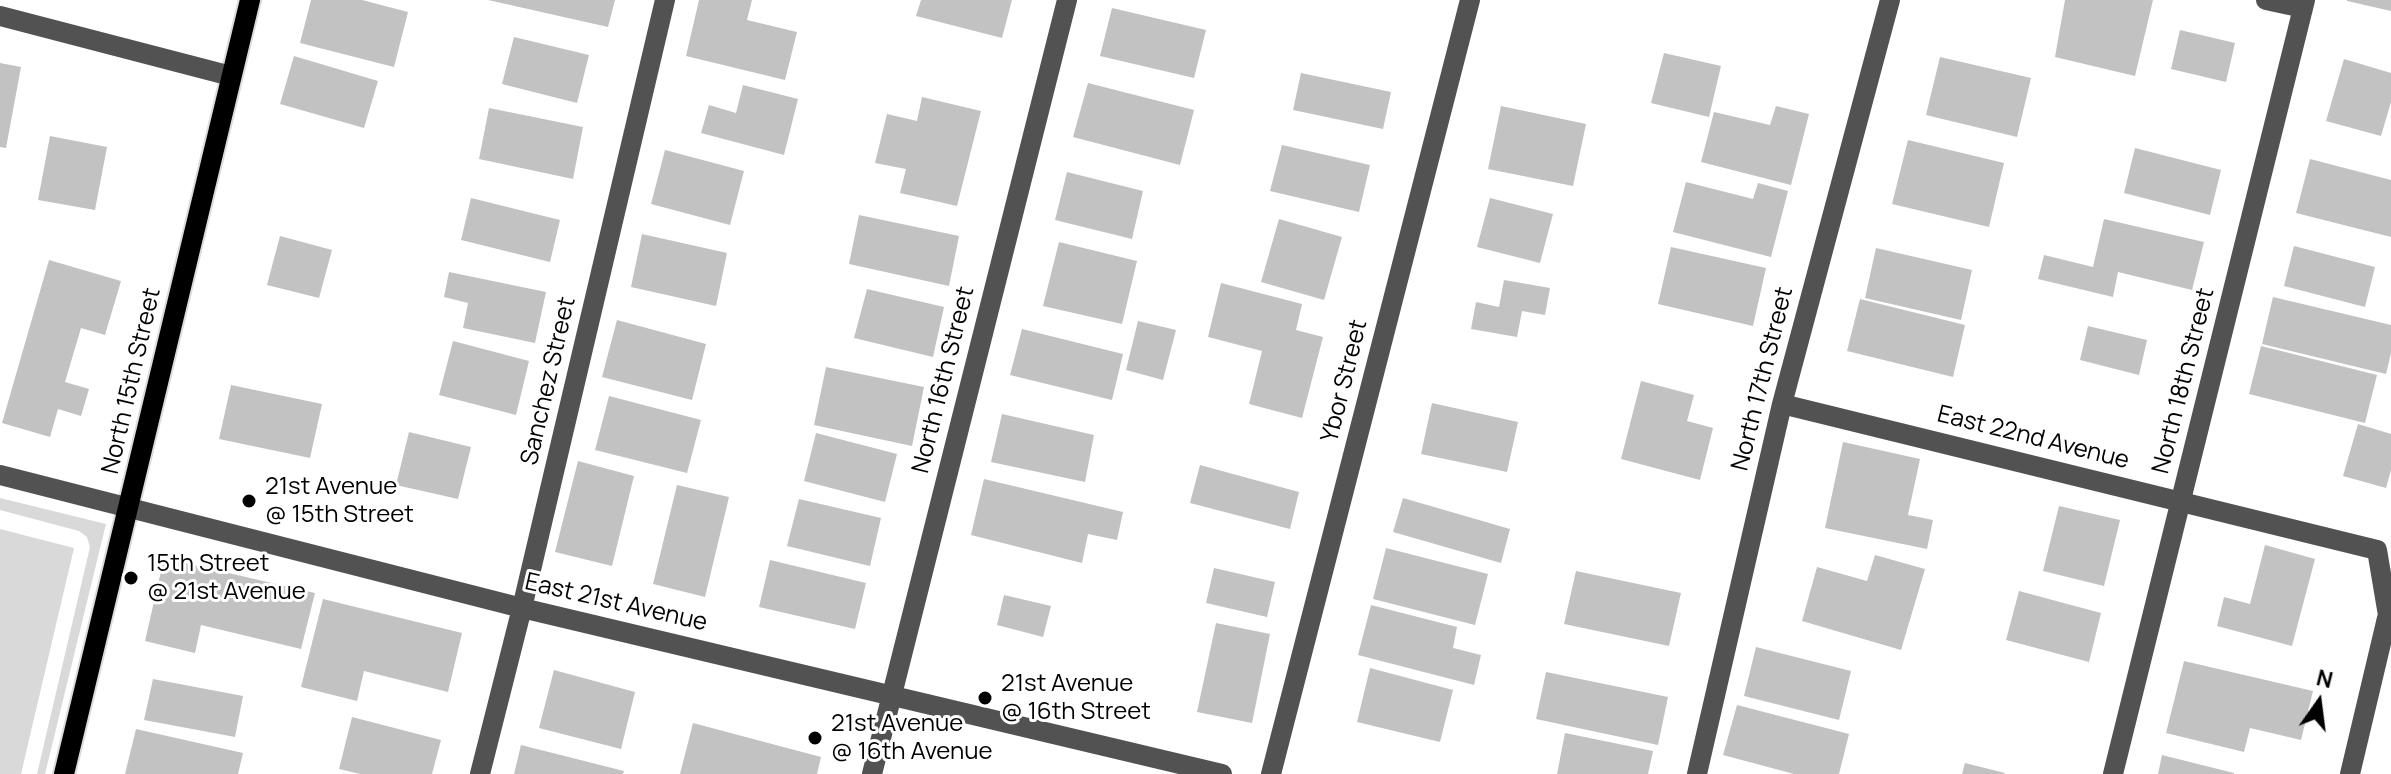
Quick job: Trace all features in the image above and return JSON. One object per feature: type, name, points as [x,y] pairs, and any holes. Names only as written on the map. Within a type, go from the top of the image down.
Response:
[{"type":"main road","name":"North 15th Street","points":[[64,774],[250,0]]},
{"type":"street","name":"Sanchez Street","points":[[480,774],[665,0]]},
{"type":"street","name":"North 16th Street","points":[[872,774],[1067,0]]},
{"type":"street","name":"Ybor Street","points":[[1271,774],[1470,0]]},
{"type":"street","name":"North 17th Street","points":[[1697,774],[1782,404],[1890,0]]},
{"type":"street","points":[[2266,0],[2304,4]]},
{"type":"street","name":"North 18th Street","points":[[2113,774],[2304,4]]},
{"type":"street","points":[[0,16],[231,76]]},
{"type":"street","name":"East 22nd Avenue","points":[[1782,404],[2377,550],[2390,606],[2391,633]]},
{"type":"street","name":"East 21st Avenue","points":[[0,475],[522,608],[1222,774]]},
{"type":"street","points":[[2350,774],[2390,606]]},
{"type":"shaded area","points":[[0,498],[106,524],[45,774],[37,774],[90,547],[87,537],[79,531],[0,510]]},
{"type":"shaded area","points":[[0,529],[74,548],[21,774],[0,774]]},
{"type":"building","points":[[311,0],[362,0],[408,12],[394,67],[300,43]]},
{"type":"building","points":[[488,0],[615,0],[608,27]]},
{"type":"building","points":[[699,0],[752,0],[747,20],[797,32],[785,80],[686,56]]},
{"type":"building","points":[[921,0],[1012,0],[1002,38],[916,16]]},
{"type":"building","points":[[2065,0],[2153,0],[2135,76],[2055,57]]},
{"type":"building","points":[[2391,0],[2391,11],[2347,1]]},
{"type":"building","points":[[1112,8],[1206,30],[1194,78],[1100,56]]},
{"type":"building","points":[[2180,30],[2235,43],[2226,82],[2171,69]]},
{"type":"building","points":[[514,37],[589,55],[577,103],[502,84]]},
{"type":"building","points":[[1664,53],[1721,66],[1709,117],[1651,103]]},
{"type":"building","points":[[294,56],[378,81],[364,128],[280,104]]},
{"type":"building","points":[[1940,57],[2031,78],[2017,137],[1926,115]]},
{"type":"building","points":[[2344,59],[2391,73],[2391,102],[2381,136],[2326,121]]},
{"type":"building","points":[[0,63],[21,67],[6,148],[0,147]]},
{"type":"building","points":[[1301,73],[1391,92],[1383,129],[1293,110]]},
{"type":"building","points":[[1088,83],[1194,110],[1180,165],[1073,137]]},
{"type":"building","points":[[743,85],[798,99],[784,155],[701,133],[709,105],[736,113]]},
{"type":"building","points":[[922,97],[981,111],[957,206],[900,193],[906,169],[875,163],[887,114],[917,121]]},
{"type":"building","points":[[1501,106],[1586,124],[1573,186],[1488,169]]},
{"type":"building","points":[[1776,106],[1809,114],[1791,185],[1701,162],[1714,112],[1770,125]]},
{"type":"building","points":[[489,108],[583,127],[573,179],[479,159]]},
{"type":"building","points":[[50,136],[107,147],[95,210],[38,200]]},
{"type":"building","points":[[1908,140],[2004,163],[1989,227],[1892,204]]},
{"type":"building","points":[[1282,145],[1370,165],[1359,212],[1270,191]]},
{"type":"building","points":[[2135,148],[2221,170],[2210,215],[2124,193]]},
{"type":"building","points":[[665,150],[744,171],[730,225],[651,204]]},
{"type":"building","points":[[2310,159],[2391,180],[2391,237],[2296,213]]},
{"type":"building","points":[[1067,172],[1143,191],[1132,239],[1055,220]]},
{"type":"building","points":[[1686,182],[1753,199],[1758,183],[1788,191],[1771,257],[1673,232]]},
{"type":"building","points":[[471,198],[560,220],[550,262],[461,240]]},
{"type":"building","points":[[1490,198],[1553,214],[1540,263],[1477,247]]},
{"type":"building","points":[[859,215],[959,236],[949,286],[849,264]]},
{"type":"building","points":[[1279,219],[1342,237],[1324,300],[1261,282]]},
{"type":"building","points":[[2104,219],[2204,242],[2192,290],[2118,272],[2113,297],[2038,279],[2044,255],[2093,267]]},
{"type":"building","points":[[642,234],[727,253],[716,306],[631,287]]},
{"type":"building","points":[[280,236],[332,250],[319,298],[267,285]]},
{"type":"building","points":[[1059,242],[1137,261],[1122,324],[1043,306]]},
{"type":"building","points":[[2294,246],[2375,267],[2365,307],[2284,286]]},
{"type":"building","points":[[1671,247],[1766,268],[1753,326],[1658,304]]},
{"type":"building","points":[[1876,248],[1972,270],[1961,320],[1865,298]]},
{"type":"building","points":[[49,260],[121,281],[105,335],[81,328],[65,382],[89,389],[81,416],[58,409],[50,437],[2,423]]},
{"type":"building","points":[[449,272],[546,292],[535,343],[463,328],[468,303],[444,297]]},
{"type":"building","points":[[1504,280],[1550,288],[1545,315],[1522,311],[1517,337],[1471,329],[1476,302],[1499,307]]},
{"type":"building","points":[[1221,283],[1302,304],[1296,330],[1323,337],[1302,418],[1249,404],[1262,351],[1208,337]]},
{"type":"building","points":[[867,289],[944,307],[933,357],[854,338]]},
{"type":"building","points":[[2273,297],[2391,325],[2391,353],[2386,374],[2262,344]]},
{"type":"building","points":[[1860,299],[1965,325],[1953,377],[1847,351]]},
{"type":"building","points":[[617,320],[706,344],[692,400],[602,377]]},
{"type":"building","points":[[1138,321],[1176,330],[1163,380],[1126,370]]},
{"type":"building","points":[[2088,326],[2147,340],[2139,375],[2080,360]]},
{"type":"building","points":[[1022,329],[1123,354],[1112,400],[1010,375]]},
{"type":"building","points":[[453,341],[529,361],[516,415],[439,395]]},
{"type":"building","points":[[2261,346],[2377,375],[2365,423],[2249,394]]},
{"type":"building","points":[[826,367],[924,387],[912,446],[814,425]]},
{"type":"building","points":[[1641,381],[1694,395],[1687,421],[1713,428],[1700,480],[1621,459]]},
{"type":"building","points":[[231,385],[322,404],[310,458],[219,439]]},
{"type":"building","points":[[609,396],[701,420],[687,473],[595,450]]},
{"type":"building","points":[[1432,403],[1518,422],[1507,472],[1421,454]]},
{"type":"building","points":[[1002,414],[1094,435],[1085,482],[991,462]]},
{"type":"building","points":[[2358,424],[2391,434],[2391,470],[2386,488],[2343,476]]},
{"type":"building","points":[[409,432],[471,447],[458,499],[396,485]]},
{"type":"building","points":[[816,433],[897,454],[885,502],[804,481]]},
{"type":"building","points":[[1843,442],[1920,459],[1908,515],[1933,520],[1927,549],[1825,528]]},
{"type":"building","points":[[578,461],[634,476],[612,566],[555,552]]},
{"type":"building","points":[[1200,465],[1299,492],[1290,529],[1190,503]]},
{"type":"building","points":[[984,479],[1123,512],[1117,540],[1088,534],[1082,563],[971,535]]},
{"type":"building","points":[[677,485],[729,497],[705,597],[653,584]]},
{"type":"building","points":[[1403,498],[1510,529],[1501,563],[1393,532]]},
{"type":"building","points":[[799,499],[881,518],[870,566],[787,546]]},
{"type":"building","points":[[2059,506],[2120,520],[2104,586],[2043,571]]},
{"type":"building","points":[[2265,545],[2315,559],[2292,646],[2217,626],[2224,597],[2250,604]]},
{"type":"building","points":[[1386,548],[1488,574],[1475,625],[1373,599]]},
{"type":"building","points":[[1875,555],[1925,569],[1901,650],[1802,621],[1817,567],[1867,581]]},
{"type":"building","points":[[164,558],[315,593],[301,649],[201,625],[195,653],[145,641]]},
{"type":"building","points":[[770,560],[866,583],[855,629],[759,607]]},
{"type":"building","points":[[1214,568],[1275,582],[1267,617],[1206,603]]},
{"type":"building","points":[[1576,571],[1681,593],[1669,646],[1564,624]]},
{"type":"building","points":[[2019,591],[2101,613],[2089,662],[2006,640]]},
{"type":"building","points":[[1004,595],[1051,606],[1043,637],[997,625]]},
{"type":"building","points":[[323,599],[462,633],[448,692],[364,671],[357,701],[301,687]]},
{"type":"building","points":[[1371,605],[1457,627],[1453,648],[1481,655],[1474,685],[1358,655]]},
{"type":"building","points":[[1216,623],[1270,634],[1252,723],[1197,712]]},
{"type":"building","points":[[1756,647],[1851,671],[1839,720],[1744,696]]},
{"type":"building","points":[[2184,661],[2313,691],[2301,740],[2250,728],[2244,752],[2166,733]]},
{"type":"building","points":[[1370,668],[1453,690],[1440,742],[1357,722]]},
{"type":"building","points":[[554,670],[635,692],[621,749],[539,728]]},
{"type":"building","points":[[1546,672],[1668,697],[1658,745],[1536,719]]},
{"type":"building","points":[[153,679],[243,696],[235,737],[144,720]]},
{"type":"building","points":[[1737,705],[1849,734],[1839,774],[1794,774],[1723,755]]},
{"type":"building","points":[[352,717],[441,740],[432,774],[360,774],[339,769]]},
{"type":"building","points":[[693,723],[821,757],[817,774],[680,774]]},
{"type":"building","points":[[136,729],[243,753],[238,774],[125,774]]},
{"type":"building","points":[[1565,733],[1653,751],[1648,774],[1557,774]]},
{"type":"building","points":[[521,745],[624,771],[623,774],[514,774]]},
{"type":"building","points":[[2162,755],[2234,773],[2234,774],[2158,774]]},
{"type":"building","points":[[1965,763],[2005,773],[1962,774]]},
{"type":"place","name":"21st Avenue @ 15th Street","points":[[249,501]]},
{"type":"place","name":"15th Street @ 21st Avenue","points":[[131,578]]},
{"type":"place","name":"21st Avenue @ 16th Street","points":[[985,698]]},
{"type":"place","name":"21st Avenue @ 16th Avenue","points":[[815,738]]}]
